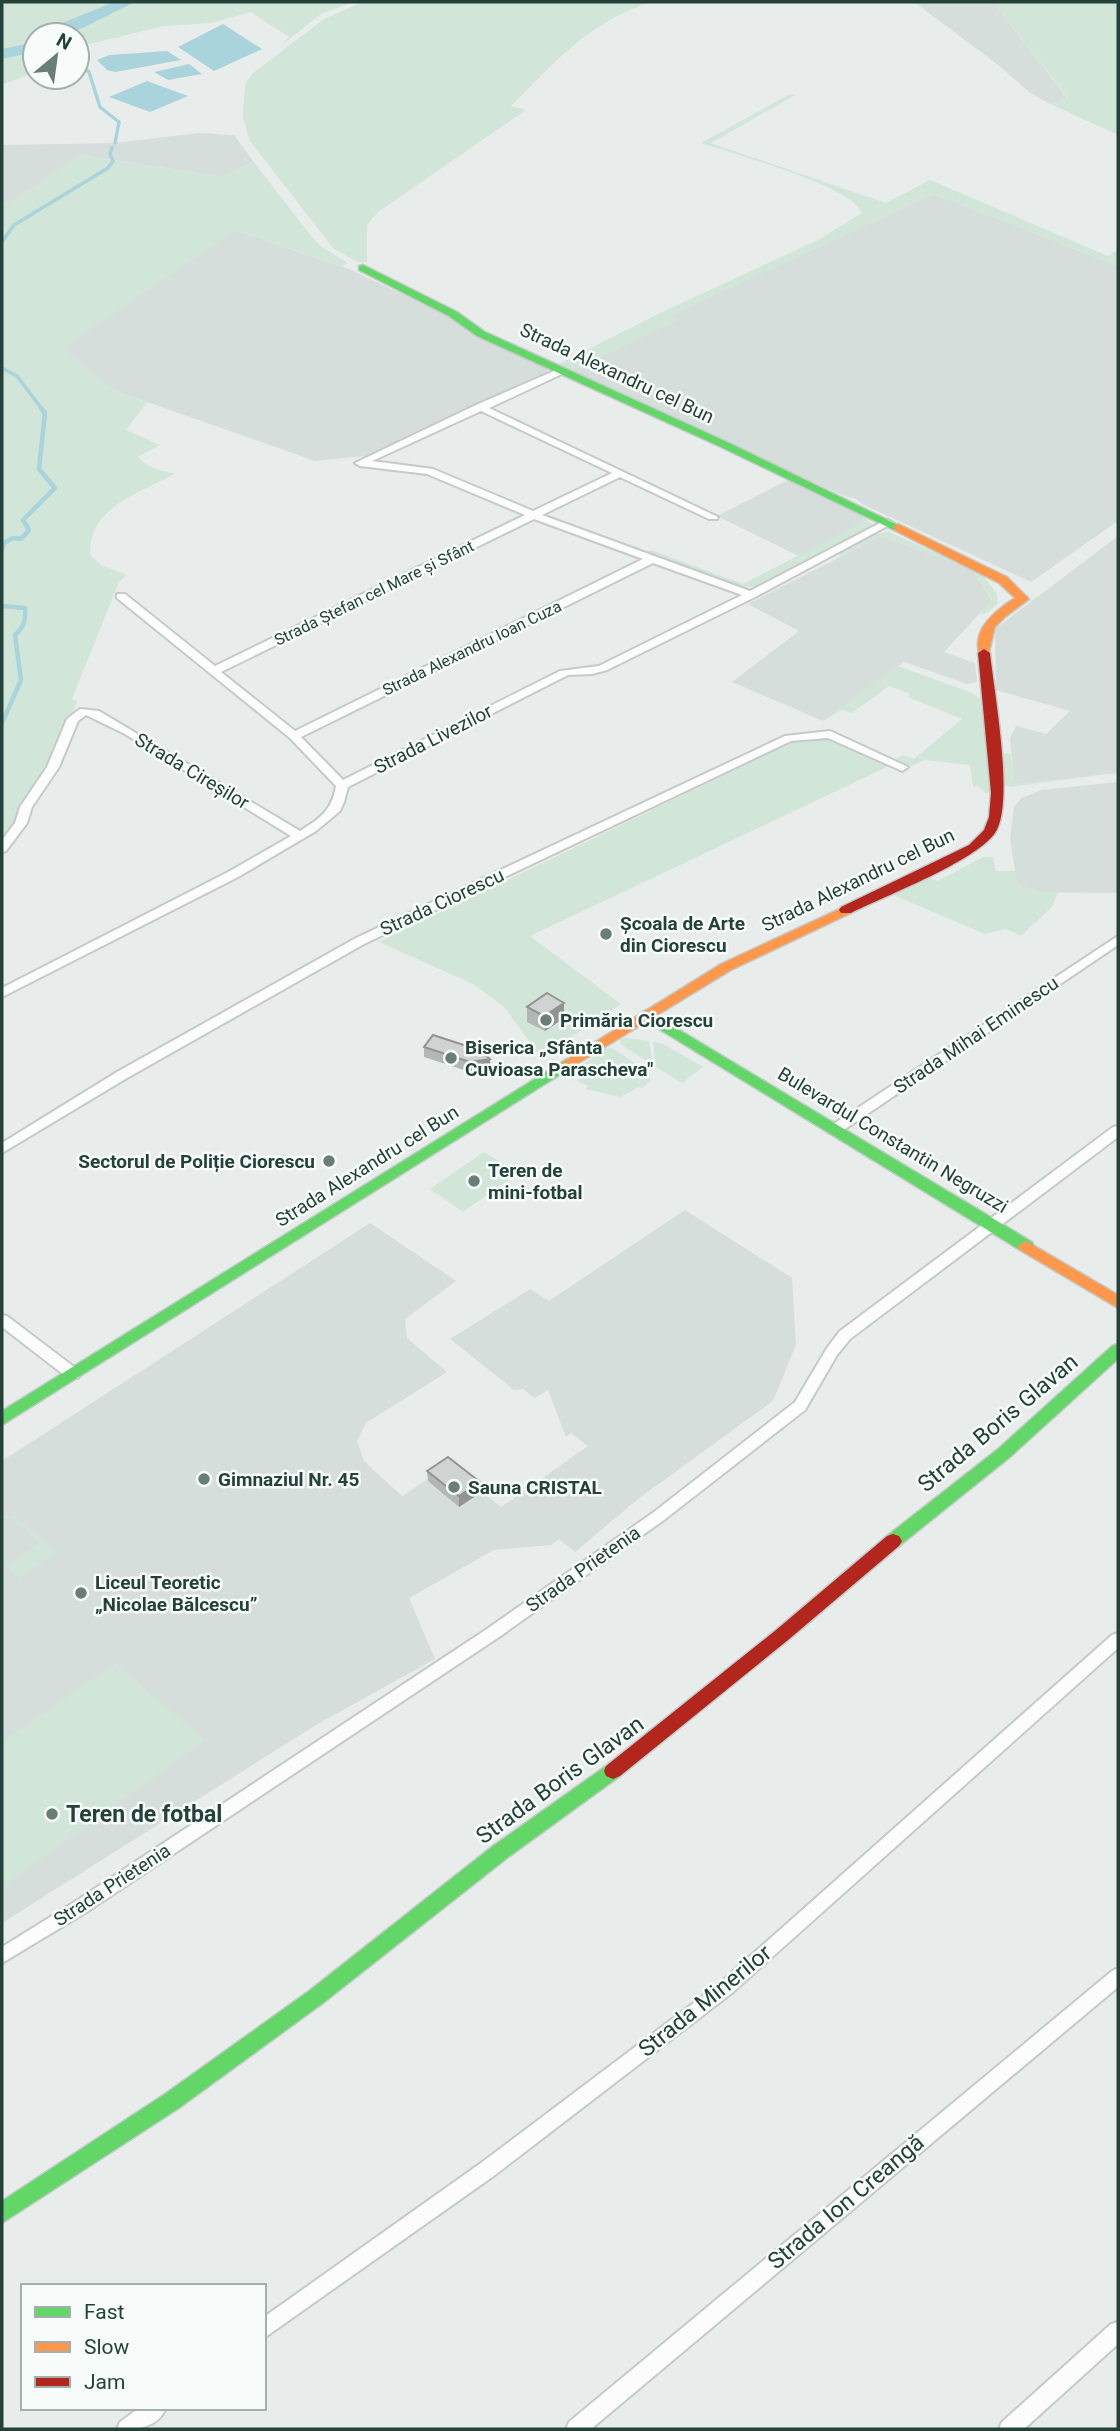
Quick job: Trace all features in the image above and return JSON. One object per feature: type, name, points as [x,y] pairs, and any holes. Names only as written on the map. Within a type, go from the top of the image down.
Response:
[{"type":"street","name":"Strada Alexandru cel Bun","points":[[2,1419],[726,967],[974,848],[986,839],[994,827],[998,793],[984,633],[991,621],[1023,599],[1003,580],[888,523],[481,334],[463,318],[384,281],[363,268]]},
{"type":"street","points":[[561,371],[360,463],[429,471],[533,516],[751,595]]},
{"type":"street","points":[[479,407],[713,517]]},
{"type":"street","name":"Strada Ștefan cel Mare și Sfânt","points":[[215,671],[618,474]]},
{"type":"street","name":"Strada Livezilor","points":[[342,785],[564,673],[571,670],[592,673],[751,595],[888,523]]},
{"type":"street","name":"Strada Alexandru Ioan Cuza","points":[[294,736],[650,560]]},
{"type":"street","points":[[2,993],[234,874],[250,861],[298,835],[334,810],[342,785],[294,736],[121,596]]},
{"type":"street","name":"Strada Cireșilor","points":[[2,848],[21,823],[26,807],[53,767],[73,719],[84,711],[95,713],[129,732],[298,835]]},
{"type":"street","name":"Strada Ciorescu","points":[[2,1149],[168,1048],[360,941],[789,738],[830,734],[902,767]]},
{"type":"street","name":"Strada Mihai Eminescu","points":[[834,1130],[1118,940]]},
{"type":"street","name":"Bulevardul Constantin Negruzzi","points":[[646,1015],[1118,1302]]},
{"type":"street","name":"Strada Prietenia","points":[[2,1956],[366,1719],[659,1516],[800,1406],[810,1393],[826,1358],[845,1335],[1118,1130]]},
{"type":"street","points":[[2,1320],[73,1374]]},
{"type":"street","name":"Strada Boris Glavan","points":[[2,2213],[172,2101],[294,2013],[500,1852],[629,1759],[782,1635],[862,1565],[1004,1452],[1118,1350]]},
{"type":"street","name":"Strada Minerilor","points":[[266,2328],[488,2169],[726,1988],[1118,1639]]},
{"type":"street","name":"Strada Ion Creangă","points":[[576,2429],[1118,1976]]},
{"type":"street","points":[[1009,2429],[1118,2331]]},
{"type":"street","points":[[127,2429],[153,2410]]},
{"type":"shaded area","points":[[914,2],[993,2],[1068,99],[1050,104],[1029,92],[997,64]]},
{"type":"shaded area","points":[[198,133],[234,135],[253,161],[224,177],[81,155],[8,204],[2,203],[2,145],[115,143]]},
{"type":"shaded area","points":[[934,194],[1118,266],[1118,521],[1031,582],[856,499],[844,496],[571,371],[677,320],[668,316]]},
{"type":"shaded area","points":[[235,230],[347,268],[459,321],[468,332],[547,368],[547,374],[365,456],[315,461],[113,390],[62,348]]},
{"type":"shaded area","points":[[788,480],[864,517],[861,523],[799,556],[717,516]]},
{"type":"shaded area","points":[[881,536],[972,569],[992,600],[944,652],[975,663],[977,682],[967,684],[904,662],[823,721],[732,682],[799,631],[748,604]]},
{"type":"shaded area","points":[[1118,536],[1118,773],[1018,784],[1014,782],[1010,738],[1016,726],[1046,734],[1070,711],[996,690],[995,629]]},
{"type":"shaded area","points":[[1118,782],[1118,893],[1038,892],[1017,884],[1010,838],[1014,807],[1021,798],[1042,790]]},
{"type":"shaded area","points":[[685,1210],[792,1278],[796,1345],[773,1401],[638,1499],[575,1552],[559,1539],[551,1545],[494,1550],[409,1598],[435,1659],[316,1725],[2,1923],[2,1461],[370,1223],[456,1281],[405,1319],[407,1338],[447,1372],[366,1423],[357,1441],[364,1461],[402,1496],[449,1465],[501,1507],[588,1446],[571,1433],[566,1437],[548,1390],[535,1398],[523,1389],[514,1390],[450,1339],[530,1289],[549,1301]]},
{"type":"green space","points":[[2,2],[353,2],[321,14],[278,48],[289,37],[251,12],[211,23],[164,26],[91,44],[91,21],[21,21],[21,78],[2,85]]},
{"type":"green space","points":[[362,2],[651,2],[609,20],[591,32],[511,106],[526,110],[378,212],[367,225],[367,262],[357,262],[333,248],[250,141],[243,118],[246,82],[253,73],[324,19]]},
{"type":"green space","points":[[993,2],[1118,2],[1118,135],[1050,104],[1068,98]]},
{"type":"green space","points":[[790,94],[795,95],[711,143],[886,203],[930,180],[1108,256],[1118,250],[1118,266],[934,194],[669,316],[678,320],[571,371],[559,364],[662,312],[818,240],[862,213],[853,202],[815,181],[701,143]]},
{"type":"green space","points":[[81,155],[224,177],[253,161],[320,246],[348,263],[342,266],[235,230],[63,348],[113,390],[147,402],[126,430],[160,445],[138,457],[142,461],[155,469],[176,473],[134,494],[108,512],[98,523],[92,537],[90,554],[101,565],[127,575],[119,582],[72,699],[77,701],[61,742],[20,818],[2,843],[2,203],[8,204]]},
{"type":"green space","points":[[864,517],[874,526],[870,530],[760,587],[732,586],[643,554],[651,550],[743,584],[861,523]]},
{"type":"green space","points":[[889,532],[981,573],[997,594],[998,603],[987,613],[979,614],[992,599],[972,569],[881,536],[841,556],[838,554],[874,534]]},
{"type":"green space","points":[[898,666],[972,693],[980,699],[993,793],[986,793],[977,786],[973,787],[970,765],[925,760],[911,766],[896,759],[902,755],[914,759],[962,719],[908,697],[910,694],[889,686],[852,713],[842,710],[823,721]]},
{"type":"green space","points":[[829,736],[889,766],[530,936],[621,1004],[541,1057],[504,1007],[473,984],[379,942],[801,738]]},
{"type":"green space","points":[[1000,753],[1011,754],[1014,782],[1018,784],[1107,774],[1010,787],[1003,784]]},
{"type":"green space","points":[[983,857],[993,857],[996,871],[1015,871],[1017,884],[1038,892],[1058,892],[1052,907],[1021,936],[1006,929],[985,934],[893,895],[930,878],[938,881]]},
{"type":"green space","points":[[621,1039],[649,1041],[653,1065],[620,1044]]},
{"type":"green space","points":[[653,1042],[663,1044],[703,1067],[682,1083],[656,1067]]},
{"type":"green space","points":[[607,1048],[613,1048],[650,1074],[650,1081],[642,1088],[620,1097],[586,1089],[588,1086],[577,1081],[572,1084],[588,1072],[583,1071],[571,1081],[570,1073]]},
{"type":"green space","name":"Teren de mini-fotbal","points":[[484,1152],[519,1173],[463,1212],[430,1189]]},
{"type":"green space","points":[[2,1515],[15,1517],[57,1552],[19,1578],[6,1566],[40,1543],[10,1517],[2,1520]]},
{"type":"green space","name":"Teren de fotbal","points":[[116,1663],[204,1741],[2,1887],[2,1742]]},
{"type":"water","points":[[223,24],[262,49],[214,71],[178,47]]},
{"type":"water","points":[[167,51],[181,60],[115,72],[107,70],[97,60],[109,55]]},
{"type":"water","points":[[189,64],[202,74],[168,80],[154,72]]},
{"type":"water","points":[[147,81],[188,96],[150,112],[109,97]]},
{"type":"building","points":[[547,993],[564,1003],[544,1016],[527,1007]]},
{"type":"building","points":[[433,1035],[479,1050],[490,1059],[470,1062],[424,1047]]},
{"type":"building","points":[[448,1457],[480,1482],[459,1496],[427,1471]]},
{"type":"waterway","points":[[82,21],[127,2]]},
{"type":"waterway","points":[[2,54],[21,50]]},
{"type":"waterway","points":[[91,78],[100,107],[119,122],[115,143]]},
{"type":"waterway","points":[[2,242],[14,225],[108,168],[113,161],[110,154],[112,147]]},
{"type":"waterway","points":[[2,368],[17,376],[42,409]]},
{"type":"waterway","points":[[2,550],[4,543],[13,538],[21,539],[29,530],[23,520],[55,488],[39,469],[45,413],[41,408]]},
{"type":"waterway","points":[[2,606],[25,608],[25,620],[15,635],[21,680],[2,723]]},
{"type":"traffic: fast","points":[[363,268],[453,314],[481,334],[725,445],[898,528]]},
{"type":"traffic: fast","points":[[646,1015],[1026,1246]]},
{"type":"traffic: fast","points":[[2,1419],[567,1064]]},
{"type":"traffic: fast","points":[[893,1541],[1004,1453],[1118,1350]]},
{"type":"traffic: fast","points":[[2,2213],[172,2101],[316,1997],[500,1852],[613,1771]]},
{"type":"traffic: slow","points":[[898,528],[1003,580],[1023,599],[994,620],[986,635],[984,653]]},
{"type":"traffic: slow","points":[[567,1064],[726,967],[846,910]]},
{"type":"traffic: slow","points":[[1026,1246],[1118,1302]]},
{"type":"traffic: jam","points":[[846,910],[974,848],[990,831],[996,817],[998,793],[984,653]]},
{"type":"traffic: jam","points":[[613,1771],[782,1635],[893,1541]]},
{"type":"place","name":"Școala de Arte din Ciorescu","points":[[606,934]]},
{"type":"place","name":"Primăria Ciorescu","points":[[546,1020]]},
{"type":"place","name":"Biserica „Sfânta Cuvioasa Parascheva\"","points":[[451,1058]]},
{"type":"place","name":"Sectorul de Poliție Ciorescu","points":[[329,1161]]},
{"type":"place","name":"Teren de mini-fotbal","points":[[474,1181]]},
{"type":"place","name":"Gimnaziul Nr. 45","points":[[204,1479]]},
{"type":"place","name":"Sauna CRISTAL","points":[[454,1487]]},
{"type":"place","name":"Liceul Teoretic „Nicolae Bălcescu”","points":[[81,1593]]},
{"type":"place","name":"Teren de fotbal","points":[[52,1814]]}]
